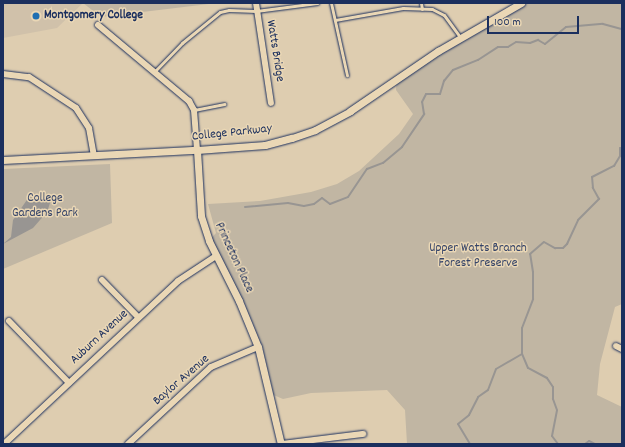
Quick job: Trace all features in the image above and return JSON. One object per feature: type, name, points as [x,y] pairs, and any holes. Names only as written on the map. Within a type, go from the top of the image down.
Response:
[{"type":"street","name":"Watts Bridge","points":[[256,3],[271,103]]},
{"type":"street","name":"College Parkway","points":[[3,160],[265,145],[315,130],[350,111],[397,77],[521,3]]},
{"type":"street","points":[[98,25],[155,71],[189,101],[194,110]]},
{"type":"street","points":[[3,74],[29,77],[76,108],[89,128],[94,155]]},
{"type":"street","name":"Princeton Place","points":[[194,110],[201,216],[216,256],[239,301],[258,347],[281,444]]},
{"type":"street","name":"Auburn Avenue","points":[[4,443],[178,281],[216,256]]},
{"type":"street","points":[[102,280],[138,317]]},
{"type":"street","points":[[9,321],[68,383]]},
{"type":"street","name":"Baylor Avenue","points":[[128,444],[210,367],[258,347]]},
{"type":"street","points":[[281,444],[363,434]]},
{"type":"lane","points":[[155,71],[182,43],[220,12],[229,10],[256,11],[317,3]]},
{"type":"lane","points":[[331,3],[347,75]]},
{"type":"lane","points":[[421,3],[422,9]]},
{"type":"lane","points":[[335,20],[403,8],[432,9],[444,15],[461,38]]},
{"type":"lane","points":[[194,110],[224,104]]},
{"type":"shaded area","name":"Montgomery College","points":[[3,3],[83,3],[57,28],[3,38]]},
{"type":"shaded area","points":[[31,194],[48,196],[51,200],[47,212],[33,228],[3,244],[11,237],[13,220]]},
{"type":"green space","points":[[83,3],[217,3],[101,17]]},
{"type":"green space","name":"Upper Watts Branch Forest Preserve","points":[[521,3],[622,3],[622,304],[615,307],[600,364],[597,395],[622,407],[622,444],[407,444],[405,410],[387,390],[311,393],[283,399],[271,394],[265,367],[209,241],[216,233],[208,204],[260,201],[311,192],[337,184],[359,171],[399,134],[413,114],[396,90],[397,77]]},
{"type":"green space","name":"College Gardens Park","points":[[110,164],[112,223],[3,269],[3,169]]},
{"type":"waterway","points":[[245,207],[288,203],[304,206],[314,204],[322,198],[330,204],[348,197],[367,169],[383,163],[402,147],[424,114],[422,102],[426,94],[440,94],[444,81],[453,70],[478,60],[498,47],[508,47],[516,42],[530,43],[538,40],[545,44],[566,27],[603,24],[622,29]]},
{"type":"waterway","points":[[558,444],[552,436],[557,410],[553,399],[553,387],[547,378],[528,368],[522,354],[522,328],[533,299],[533,272],[530,254],[544,242],[555,248],[563,248],[567,244],[578,220],[599,199],[593,188],[592,177],[614,166],[620,156],[620,148],[622,149]]},
{"type":"waterway","points":[[470,444],[458,424],[469,415],[478,397],[488,390],[496,369],[522,354]]},
{"type":"waterway","points":[[585,444],[589,441],[595,444]]},
{"type":"place","name":"Montgomery College","points":[[36,16]]}]
